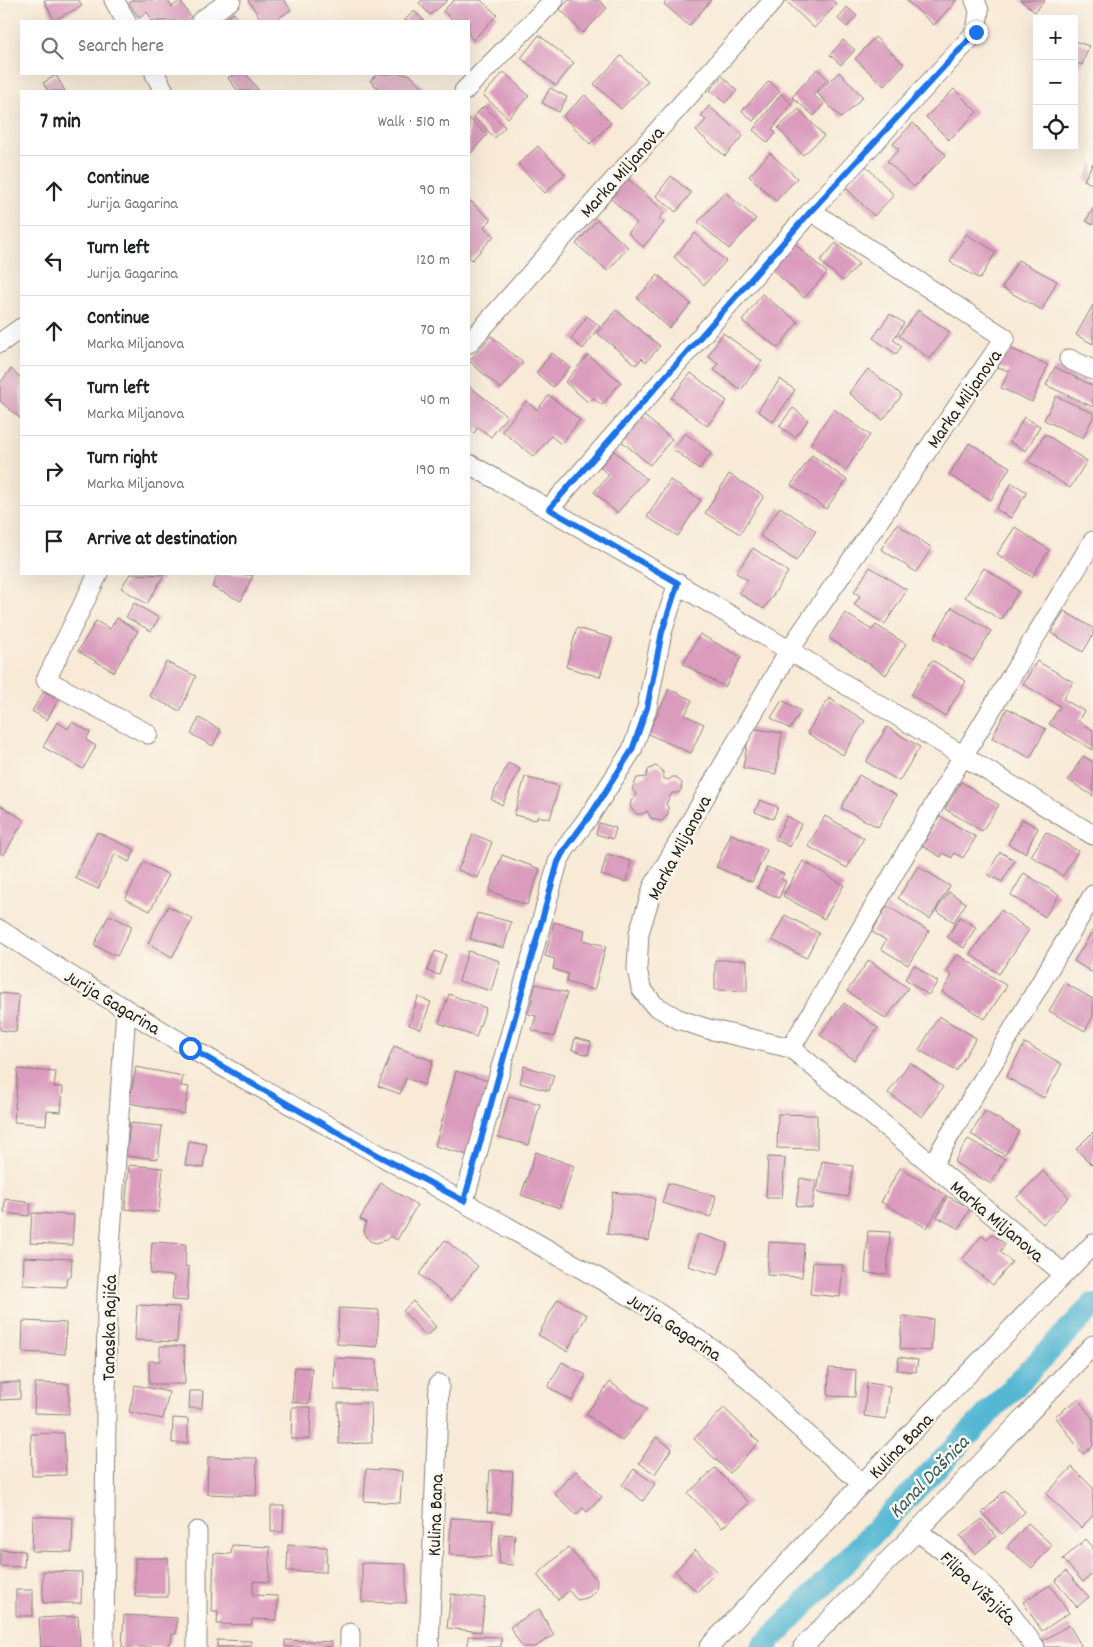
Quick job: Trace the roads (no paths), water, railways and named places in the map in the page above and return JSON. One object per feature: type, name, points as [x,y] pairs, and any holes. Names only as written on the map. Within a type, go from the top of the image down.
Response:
[{"type":"street","points":[[114,0],[125,20]]},
{"type":"street","points":[[202,20],[231,0]]},
{"type":"street","points":[[465,90],[554,0]]},
{"type":"street","name":"Marka Miljanova","points":[[470,342],[774,0]]},
{"type":"street","points":[[549,509],[811,211],[976,32],[979,11],[975,0]]},
{"type":"street","points":[[156,75],[163,90]]},
{"type":"street","name":"Marka Miljanova","points":[[811,211],[1005,338],[790,649],[653,887],[639,933],[637,970],[641,988],[654,1005],[678,1019],[708,1029],[791,1048],[1064,1274]]},
{"type":"street","points":[[0,343],[20,329]]},
{"type":"street","points":[[1069,359],[1093,370]]},
{"type":"street","points":[[470,465],[790,649],[1093,835]]},
{"type":"street","points":[[791,1048],[1093,541]]},
{"type":"street","points":[[98,575],[46,680],[148,734]]},
{"type":"street","points":[[464,1201],[558,862],[632,750],[647,708],[662,632],[678,583]]},
{"type":"street","points":[[932,1165],[1093,895]]},
{"type":"street","name":"Jurija Gagarina","points":[[0,930],[126,1009],[370,1151],[464,1201],[646,1305],[727,1359],[862,1484]]},
{"type":"street","name":"Tanaska Rajića","points":[[104,1647],[107,1294],[126,1009]]},
{"type":"street","name":"Kulina Bana","points":[[708,1647],[1093,1244]]},
{"type":"street","points":[[803,1647],[917,1531],[1093,1345]]},
{"type":"street","name":"Kulina Bana","points":[[429,1647],[439,1384]]},
{"type":"street","points":[[197,1531],[198,1647]]},
{"type":"street","name":"Filipa Višnjića","points":[[917,1531],[962,1564],[1002,1603],[1036,1647]]},
{"type":"waterway","name":"Kanal Dašnica","points":[[763,1647],[1093,1305]]}]
